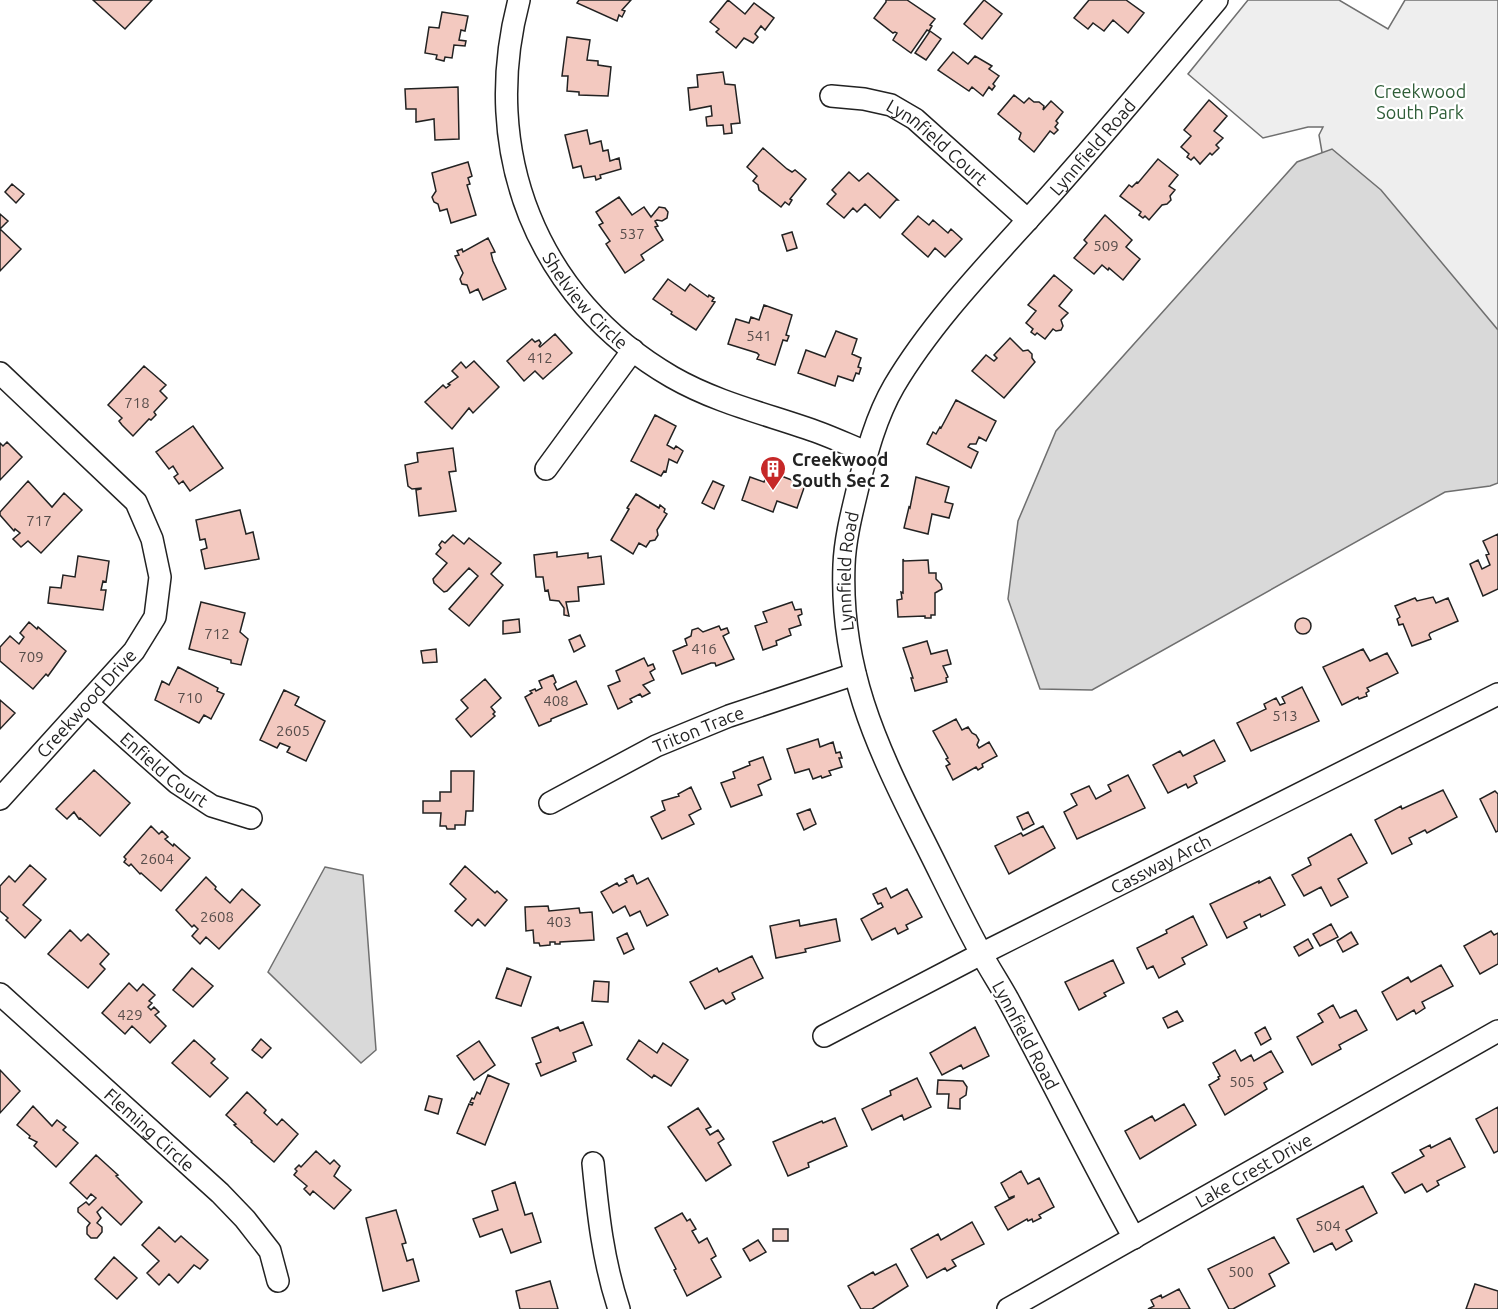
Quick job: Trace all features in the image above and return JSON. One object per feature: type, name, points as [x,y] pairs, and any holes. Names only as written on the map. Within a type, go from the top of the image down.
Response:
[{"type":"street","name":"Shelview Circle","points":[[519,0],[511,32],[506,82],[508,128],[514,172],[529,218],[550,258],[576,295],[607,330],[674,378],[727,403],[820,433],[866,452]]},
{"type":"street","name":"Lynnfield Road","points":[[1134,1238],[1009,1000],[981,954],[890,771],[863,705],[851,661],[845,604],[844,563],[851,518],[866,452],[880,414],[894,386],[925,340],[969,286],[1217,0]]},
{"type":"street","name":"Lynnfield Court","points":[[831,96],[864,99],[891,105],[915,119],[1028,220]]},
{"type":"street","points":[[546,469],[633,350]]},
{"type":"street","name":"Creekwood Drive","points":[[0,373],[136,502],[152,539],[160,577],[154,617],[134,651],[0,799]]},
{"type":"street","name":"Triton Trace","points":[[550,803],[656,746],[729,716],[855,674]]},
{"type":"street","name":"Cassway Arch","points":[[824,1036],[981,954],[1498,694]]},
{"type":"street","name":"Enfield Court","points":[[87,703],[177,783],[212,806],[251,818]]},
{"type":"street","name":"Fleming Circle","points":[[0,994],[220,1193],[245,1219],[270,1251],[278,1281]]},
{"type":"street","name":"Lake Crest Drive","points":[[1008,1309],[1498,1031]]},
{"type":"street","points":[[593,1164],[601,1241],[619,1309]]},
{"type":"green space","name":"Creekwood South Park","points":[[1248,0],[1339,0],[1388,29],[1405,0],[1498,0],[1498,364],[1324,164],[1319,135],[1323,127],[1308,127],[1263,138],[1188,74]]},
{"type":"shaded area","points":[[1332,149],[1381,190],[1498,330],[1498,483],[1445,492],[1092,690],[1040,689],[1008,599],[1018,521],[1056,431],[1297,162]]},
{"type":"shaded area","points":[[325,867],[363,875],[376,1050],[361,1063],[268,972]]},
{"type":"building","points":[[93,0],[152,0],[125,29]]},
{"type":"building","points":[[579,0],[631,0],[622,10],[625,11],[622,17],[619,15],[617,21],[577,3]]},
{"type":"building","points":[[728,0],[745,14],[754,3],[774,18],[765,30],[761,26],[755,34],[758,37],[753,43],[744,38],[736,48],[716,32],[719,29],[710,22]]},
{"type":"building","points":[[886,0],[907,0],[935,19],[929,31],[927,30],[911,53],[893,40],[897,33],[893,33],[874,18]]},
{"type":"building","points":[[984,0],[1002,14],[982,39],[964,24]]},
{"type":"building","points":[[1089,0],[1126,0],[1144,13],[1128,33],[1113,20],[1104,31],[1093,23],[1088,29],[1074,18]]},
{"type":"building","points":[[442,12],[468,16],[465,31],[461,30],[459,40],[466,41],[465,46],[454,45],[452,58],[445,57],[444,61],[436,59],[437,55],[425,53],[429,27],[439,28]]},
{"type":"building","points":[[930,31],[941,39],[926,60],[915,53]]},
{"type":"building","points":[[567,37],[590,40],[587,60],[598,61],[598,65],[611,67],[608,96],[579,95],[579,92],[567,91],[568,76],[562,76]]},
{"type":"building","points":[[953,52],[968,64],[975,56],[992,66],[989,69],[999,76],[992,90],[989,87],[983,96],[972,87],[969,91],[938,70]]},
{"type":"building","points":[[723,72],[725,84],[735,85],[740,123],[731,124],[732,133],[724,134],[723,125],[707,126],[706,117],[712,116],[711,106],[690,110],[688,88],[698,87],[697,75]]},
{"type":"building","points":[[458,87],[459,139],[435,140],[434,119],[416,122],[416,109],[406,109],[405,89]]},
{"type":"building","points":[[1014,95],[1024,103],[1029,98],[1034,102],[1039,102],[1044,106],[1043,110],[1051,101],[1063,112],[1056,121],[1058,123],[1055,127],[1058,130],[1054,134],[1050,131],[1034,152],[1019,139],[1021,133],[998,114]]},
{"type":"building","points":[[1209,100],[1227,116],[1214,131],[1223,138],[1216,145],[1219,148],[1212,155],[1210,153],[1200,164],[1194,157],[1191,160],[1187,157],[1189,154],[1181,147],[1191,136],[1184,130]]},
{"type":"building","points":[[587,130],[590,144],[601,141],[603,151],[608,150],[610,161],[619,158],[621,169],[600,175],[601,178],[596,180],[595,176],[584,178],[581,166],[573,168],[565,135]]},
{"type":"building","points":[[763,148],[787,169],[792,172],[795,170],[806,179],[790,199],[792,200],[789,205],[785,202],[781,207],[759,190],[758,185],[753,181],[757,176],[747,167]]},
{"type":"building","points":[[1158,159],[1178,175],[1169,186],[1175,190],[1170,196],[1171,200],[1162,205],[1149,220],[1139,215],[1141,212],[1120,196],[1129,185],[1132,187],[1138,183]]},
{"type":"building","points":[[468,162],[472,176],[468,178],[470,184],[467,185],[476,215],[451,223],[447,209],[440,211],[432,197],[436,191],[432,173]]},
{"type":"building","points":[[849,172],[859,181],[868,173],[898,200],[880,218],[865,204],[857,212],[853,208],[844,218],[827,204],[836,194],[832,190]]},
{"type":"building","points":[[12,184],[24,194],[16,203],[5,192]]},
{"type":"building","points":[[619,197],[632,215],[644,207],[651,217],[659,207],[665,208],[668,212],[667,218],[655,221],[658,226],[655,227],[663,240],[641,255],[644,260],[625,273],[606,244],[610,241],[599,225],[603,223],[596,212]]},
{"type":"building","points":[[0,214],[8,221],[0,229]]},
{"type":"building","points":[[1105,215],[1132,240],[1126,247],[1140,259],[1123,280],[1102,265],[1094,274],[1074,258],[1087,243],[1084,240]]},
{"type":"building","points":[[918,216],[929,225],[933,220],[948,233],[951,229],[962,239],[945,257],[935,248],[928,257],[902,234]]},
{"type":"building","points":[[0,229],[21,249],[0,271]]},
{"type":"building","points":[[792,232],[797,248],[787,251],[782,235]]},
{"type":"building","points":[[488,238],[495,252],[491,253],[493,261],[506,289],[483,300],[478,289],[470,293],[467,285],[462,284],[460,279],[463,273],[455,256],[459,255],[457,251],[462,249],[463,252]]},
{"type":"building","points":[[1054,275],[1072,290],[1059,306],[1068,313],[1061,320],[1063,326],[1061,330],[1053,329],[1045,339],[1031,332],[1033,329],[1026,323],[1036,311],[1028,305]]},
{"type":"building","points":[[668,279],[685,291],[690,284],[708,297],[709,295],[714,298],[712,301],[715,302],[696,330],[653,299]]},
{"type":"building","points":[[764,305],[792,315],[786,335],[789,336],[787,341],[783,340],[775,365],[757,359],[759,355],[757,353],[728,344],[736,319],[749,323],[751,317],[759,320]]},
{"type":"building","points":[[836,331],[857,339],[852,354],[861,358],[858,367],[861,368],[853,381],[838,376],[835,386],[798,373],[806,350],[825,357]]},
{"type":"building","points":[[555,334],[572,353],[543,379],[535,371],[524,381],[507,361],[532,339],[535,342],[539,340],[540,347]]},
{"type":"building","points":[[1010,338],[1023,351],[1028,350],[1035,362],[1004,398],[972,371],[986,355],[994,361],[997,358],[994,355]]},
{"type":"building","points":[[474,361],[499,387],[473,413],[469,408],[452,429],[425,402],[443,385],[446,388],[458,377],[452,371],[461,362],[466,368]]},
{"type":"building","points":[[144,366],[166,385],[160,391],[167,398],[154,412],[156,415],[133,436],[119,421],[122,418],[108,405]]},
{"type":"building","points":[[956,400],[996,421],[986,441],[979,437],[976,444],[970,444],[968,447],[978,452],[971,468],[927,444],[933,432],[936,434],[941,428]]},
{"type":"building","points":[[655,415],[676,426],[667,445],[674,449],[676,446],[683,451],[677,463],[669,459],[666,472],[664,471],[661,476],[631,461]]},
{"type":"building","points":[[193,426],[223,468],[190,491],[183,481],[179,484],[174,477],[178,474],[173,466],[169,469],[156,452]]},
{"type":"building","points":[[7,442],[22,457],[0,480],[0,443],[3,446]]},
{"type":"building","points":[[453,448],[456,471],[449,472],[456,511],[419,516],[416,490],[421,488],[412,489],[408,486],[405,465],[418,462],[417,453]]},
{"type":"building","name":"Creekwood South Sec 2","points":[[768,471],[805,485],[797,508],[777,501],[773,512],[742,500],[750,477],[764,482]]},
{"type":"building","points":[[916,477],[949,487],[945,502],[953,504],[949,518],[932,514],[928,534],[904,528]]},
{"type":"building","points":[[28,481],[52,507],[64,493],[82,510],[41,553],[28,541],[21,547],[13,539],[20,533],[15,529],[14,531],[0,515],[0,512]]},
{"type":"building","points":[[713,481],[724,486],[714,509],[702,503]]},
{"type":"building","points":[[636,494],[659,508],[660,505],[667,514],[657,530],[658,535],[655,540],[650,541],[646,547],[639,543],[633,554],[611,540]]},
{"type":"building","points":[[240,510],[246,534],[253,532],[259,559],[205,569],[201,550],[207,548],[205,539],[200,540],[196,520]]},
{"type":"building","points":[[1498,534],[1498,589],[1483,596],[1470,564],[1478,560],[1482,569],[1490,565],[1486,555],[1489,554],[1483,541]]},
{"type":"building","points":[[453,535],[464,544],[469,538],[501,563],[491,574],[503,585],[469,626],[449,609],[478,576],[469,568],[444,592],[434,583],[433,579],[447,563],[436,554],[441,548],[439,545],[442,541],[445,543]]},
{"type":"building","points":[[557,552],[557,557],[588,553],[588,558],[601,556],[604,584],[578,587],[579,601],[566,602],[569,616],[564,615],[564,608],[559,601],[550,600],[548,590],[545,591],[543,577],[536,577],[534,555]]},
{"type":"building","points":[[78,556],[109,561],[106,582],[103,581],[101,590],[106,590],[103,610],[48,603],[50,587],[61,588],[63,575],[75,577]]},
{"type":"building","points":[[903,559],[904,561],[928,560],[929,573],[936,573],[936,579],[942,589],[935,593],[935,615],[931,615],[931,618],[925,618],[925,616],[898,617],[897,600],[902,599],[901,592],[903,593]]},
{"type":"building","points":[[1433,597],[1436,603],[1448,598],[1458,621],[1430,633],[1431,639],[1412,646],[1403,624],[1399,625],[1397,619],[1400,617],[1395,606],[1415,598],[1417,601]]},
{"type":"building","points":[[201,602],[245,613],[240,632],[248,639],[241,665],[231,663],[231,660],[189,649]]},
{"type":"building","points":[[792,602],[795,610],[801,609],[802,614],[798,616],[801,625],[789,629],[791,635],[776,641],[777,645],[763,650],[755,626],[767,622],[763,612]]},
{"type":"building","points":[[1303,618],[1311,626],[1303,634],[1295,626]]},
{"type":"building","points":[[519,619],[520,632],[503,634],[503,621]]},
{"type":"building","points":[[29,622],[66,651],[48,676],[46,674],[33,689],[0,661],[0,647],[10,636],[19,644],[24,637],[20,633]]},
{"type":"building","points":[[719,626],[721,630],[727,628],[729,633],[723,636],[734,659],[716,666],[715,663],[711,663],[682,674],[673,651],[687,645],[685,639],[691,636],[692,630],[698,628],[703,632]]},
{"type":"building","points":[[580,635],[585,646],[574,652],[569,640]]},
{"type":"building","points":[[927,641],[931,654],[947,650],[951,664],[943,666],[948,677],[947,682],[915,691],[903,648]]},
{"type":"building","points":[[436,649],[437,662],[423,663],[421,651]]},
{"type":"building","points":[[1363,649],[1370,661],[1387,653],[1398,673],[1367,688],[1369,691],[1366,693],[1367,696],[1359,699],[1358,697],[1342,705],[1323,667]]},
{"type":"building","points":[[644,658],[648,666],[653,664],[655,669],[650,672],[654,680],[643,685],[650,693],[642,697],[640,694],[630,699],[632,702],[618,709],[608,686],[620,681],[616,671]]},
{"type":"building","points":[[178,667],[218,688],[217,691],[224,694],[211,719],[204,715],[199,723],[155,700],[162,681],[169,685]]},
{"type":"building","points":[[553,675],[557,690],[576,681],[587,704],[539,726],[525,697],[532,693],[530,691],[542,688],[539,681]]},
{"type":"building","points":[[485,679],[501,698],[491,707],[495,716],[471,737],[456,719],[468,708],[461,700]]},
{"type":"building","points":[[1302,687],[1319,721],[1251,751],[1237,723],[1266,709],[1264,704],[1276,698],[1280,705],[1285,703],[1282,697]]},
{"type":"building","points":[[284,690],[299,697],[295,705],[325,721],[306,761],[287,752],[290,747],[280,743],[277,748],[260,740]]},
{"type":"building","points":[[0,700],[15,713],[0,729]]},
{"type":"building","points":[[956,719],[962,730],[968,727],[976,735],[979,748],[989,742],[997,756],[982,764],[983,767],[978,770],[976,767],[953,780],[946,766],[950,764],[946,759],[948,758],[933,731]]},
{"type":"building","points":[[818,739],[820,747],[833,742],[836,753],[840,752],[842,767],[829,771],[831,775],[822,778],[821,776],[813,779],[809,769],[795,773],[787,749]]},
{"type":"building","points":[[1214,740],[1225,761],[1194,776],[1197,783],[1188,788],[1186,784],[1168,793],[1153,765],[1180,751],[1183,756]]},
{"type":"building","points":[[763,757],[771,779],[758,785],[762,795],[731,807],[721,783],[735,778],[733,772],[750,765],[749,762]]},
{"type":"building","points":[[94,770],[130,803],[100,836],[74,812],[67,819],[56,809]]},
{"type":"building","points":[[451,771],[474,771],[473,811],[466,811],[465,825],[455,825],[455,829],[447,829],[446,826],[440,826],[441,813],[423,813],[423,801],[440,801],[440,792],[451,792]]},
{"type":"building","points":[[1128,775],[1145,808],[1077,839],[1064,812],[1077,805],[1071,794],[1089,786],[1096,799],[1111,791],[1108,785]]},
{"type":"building","points":[[691,787],[701,809],[689,815],[694,824],[662,839],[651,817],[665,810],[662,801],[679,796],[678,794]]},
{"type":"building","points":[[1443,790],[1457,817],[1427,833],[1425,830],[1409,838],[1412,844],[1392,854],[1375,820],[1401,806],[1402,809]]},
{"type":"building","points":[[1495,791],[1498,794],[1498,831],[1496,832],[1480,799]]},
{"type":"building","points":[[810,809],[816,824],[804,830],[797,814]]},
{"type":"building","points":[[1028,812],[1034,824],[1023,830],[1017,817]]},
{"type":"building","points":[[151,826],[159,834],[162,831],[168,837],[165,839],[190,858],[161,891],[131,864],[129,866],[124,862],[126,859],[124,857]]},
{"type":"building","points":[[1043,826],[1055,848],[1009,874],[995,846],[1021,833],[1023,836]]},
{"type":"building","points":[[1351,834],[1367,863],[1338,879],[1348,897],[1331,906],[1321,887],[1304,896],[1292,875],[1311,865],[1308,858]]},
{"type":"building","points":[[30,865],[46,879],[23,905],[41,920],[25,938],[0,911],[0,886],[9,876],[15,882]]},
{"type":"building","points":[[465,866],[495,893],[497,891],[507,900],[485,926],[478,919],[472,926],[455,911],[466,899],[450,884]]},
{"type":"building","points":[[633,875],[637,884],[648,878],[668,915],[647,926],[640,911],[630,916],[625,906],[613,913],[601,892],[617,883],[619,886],[627,882],[625,879]]},
{"type":"building","points":[[206,877],[230,903],[242,889],[260,905],[219,949],[206,937],[200,944],[192,936],[198,929],[194,925],[192,927],[176,910]]},
{"type":"building","points":[[1270,877],[1285,905],[1261,917],[1260,914],[1244,922],[1247,928],[1227,938],[1210,904]]},
{"type":"building","points":[[886,888],[891,898],[907,889],[922,917],[906,925],[908,929],[898,934],[895,928],[872,940],[861,919],[883,907],[881,903],[878,904],[873,894]]},
{"type":"building","points":[[548,906],[549,911],[579,908],[580,913],[592,912],[594,940],[560,942],[560,944],[550,942],[550,945],[540,946],[539,943],[534,943],[533,930],[526,931],[525,907]]},
{"type":"building","points":[[1193,916],[1207,945],[1182,958],[1185,964],[1159,978],[1153,966],[1147,969],[1137,948],[1167,933],[1166,930]]},
{"type":"building","points":[[836,919],[840,941],[805,949],[806,952],[776,958],[770,926],[799,920],[800,926]]},
{"type":"building","points":[[1331,924],[1338,937],[1320,946],[1313,934]]},
{"type":"building","points":[[70,930],[81,941],[88,934],[109,954],[100,964],[105,969],[88,988],[48,954]]},
{"type":"building","points":[[1491,931],[1494,935],[1498,933],[1498,964],[1480,974],[1464,946]]},
{"type":"building","points":[[1351,932],[1358,944],[1343,952],[1337,941]]},
{"type":"building","points":[[627,933],[634,949],[624,954],[617,938]]},
{"type":"building","points":[[1308,939],[1313,948],[1299,956],[1294,947]]},
{"type":"building","points":[[752,956],[763,978],[732,993],[735,999],[726,1004],[723,1000],[705,1009],[690,982],[717,968],[719,972]]},
{"type":"building","points":[[1113,960],[1124,983],[1104,993],[1106,996],[1079,1010],[1065,982]]},
{"type":"building","points":[[1441,965],[1453,986],[1422,1002],[1425,1008],[1416,1014],[1414,1010],[1397,1020],[1382,992],[1408,977],[1411,982]]},
{"type":"building","points":[[192,968],[213,986],[193,1007],[173,990]]},
{"type":"building","points":[[507,968],[531,977],[521,1006],[496,998]]},
{"type":"building","points":[[594,981],[609,982],[608,1002],[592,1001]]},
{"type":"building","points":[[129,983],[137,991],[143,984],[155,995],[149,1001],[152,1003],[148,1007],[151,1010],[154,1007],[159,1012],[155,1015],[166,1026],[150,1043],[132,1026],[125,1034],[102,1013]]},
{"type":"building","points":[[1333,1005],[1340,1018],[1356,1010],[1367,1030],[1339,1045],[1341,1049],[1312,1065],[1297,1037],[1323,1022],[1318,1014]]},
{"type":"building","points":[[1177,1011],[1183,1021],[1168,1028],[1163,1018]]},
{"type":"building","points":[[583,1022],[592,1045],[573,1053],[576,1061],[541,1076],[536,1064],[541,1062],[532,1038],[558,1027],[560,1031]]},
{"type":"building","points":[[975,1027],[989,1056],[963,1069],[961,1065],[942,1075],[930,1053]]},
{"type":"building","points":[[1265,1027],[1271,1039],[1261,1045],[1255,1033]]},
{"type":"building","points":[[261,1039],[271,1048],[262,1058],[252,1050]]},
{"type":"building","points":[[194,1040],[215,1059],[211,1063],[228,1078],[210,1097],[172,1063]]},
{"type":"building","points":[[639,1040],[657,1053],[663,1043],[688,1060],[671,1086],[654,1075],[652,1078],[627,1059]]},
{"type":"building","points":[[479,1041],[495,1065],[474,1080],[457,1056]]},
{"type":"building","points":[[1235,1050],[1241,1061],[1251,1055],[1254,1061],[1271,1051],[1283,1072],[1264,1083],[1267,1089],[1225,1115],[1209,1085],[1220,1076],[1213,1063]]},
{"type":"building","points":[[0,1070],[20,1091],[0,1113]]},
{"type":"building","points":[[488,1075],[509,1084],[485,1145],[457,1133],[469,1104],[473,1103],[470,1102],[472,1098],[474,1099],[477,1092],[480,1094]]},
{"type":"building","points":[[917,1078],[931,1107],[904,1120],[902,1115],[872,1130],[862,1109],[891,1095],[890,1091]]},
{"type":"building","points":[[938,1080],[963,1081],[967,1087],[966,1095],[960,1099],[960,1109],[948,1108],[949,1094],[937,1094]]},
{"type":"building","points":[[247,1092],[266,1110],[264,1113],[277,1125],[282,1119],[298,1134],[274,1162],[251,1142],[226,1115]]},
{"type":"building","points":[[429,1096],[442,1099],[438,1114],[425,1110]]},
{"type":"building","points":[[1184,1104],[1196,1125],[1140,1159],[1125,1131],[1152,1116],[1155,1121]]},
{"type":"building","points":[[33,1106],[52,1126],[57,1120],[66,1127],[63,1130],[78,1143],[56,1167],[34,1146],[37,1142],[29,1138],[30,1136],[17,1125]]},
{"type":"building","points":[[1498,1107],[1498,1151],[1494,1153],[1476,1119]]},
{"type":"building","points":[[698,1108],[711,1127],[706,1129],[710,1135],[718,1130],[724,1139],[718,1143],[731,1165],[706,1181],[668,1127]]},
{"type":"building","points":[[835,1118],[847,1146],[808,1163],[809,1167],[788,1176],[773,1142],[822,1121],[823,1123]]},
{"type":"building","points":[[1450,1138],[1465,1167],[1437,1181],[1439,1185],[1427,1192],[1422,1184],[1405,1193],[1392,1173],[1424,1156],[1420,1150],[1430,1145],[1431,1148]]},
{"type":"building","points":[[316,1151],[330,1164],[334,1160],[340,1166],[334,1176],[351,1190],[334,1209],[313,1191],[310,1195],[304,1189],[307,1186],[294,1175],[297,1171],[295,1169],[299,1165],[301,1167]]},
{"type":"building","points":[[96,1155],[142,1202],[121,1225],[102,1207],[97,1212],[101,1218],[97,1223],[102,1227],[102,1232],[97,1238],[91,1238],[87,1234],[87,1227],[90,1223],[78,1212],[78,1208],[86,1202],[89,1205],[96,1198],[91,1194],[87,1199],[70,1183]]},
{"type":"building","points":[[1021,1171],[1028,1184],[1039,1178],[1054,1207],[1039,1215],[1041,1218],[1033,1222],[1032,1219],[1028,1221],[1027,1219],[1008,1230],[995,1207],[1014,1197],[1009,1198],[1001,1183]]},
{"type":"building","points":[[515,1182],[525,1215],[532,1213],[541,1242],[511,1253],[502,1229],[480,1237],[473,1219],[498,1210],[492,1191]]},
{"type":"building","points":[[1363,1186],[1377,1213],[1346,1230],[1352,1241],[1336,1250],[1332,1243],[1314,1252],[1297,1219]]},
{"type":"building","points":[[396,1210],[406,1243],[402,1244],[407,1261],[413,1259],[419,1281],[383,1291],[366,1218]]},
{"type":"building","points":[[682,1213],[687,1221],[690,1219],[696,1229],[692,1231],[699,1243],[707,1238],[716,1256],[711,1259],[721,1277],[687,1296],[655,1228]]},
{"type":"building","points":[[972,1222],[984,1244],[952,1260],[956,1266],[947,1271],[945,1268],[927,1278],[911,1249],[938,1234],[941,1240]]},
{"type":"building","points":[[159,1227],[175,1242],[181,1236],[208,1260],[200,1269],[194,1265],[178,1283],[169,1274],[159,1285],[147,1273],[159,1261],[142,1245]]},
{"type":"building","points":[[773,1229],[788,1229],[788,1241],[773,1241]]},
{"type":"building","points":[[1274,1237],[1289,1263],[1269,1274],[1275,1286],[1229,1309],[1208,1269]]},
{"type":"building","points":[[758,1240],[766,1252],[750,1261],[743,1249]]},
{"type":"building","points":[[114,1257],[137,1278],[117,1299],[95,1279]]},
{"type":"building","points":[[896,1264],[908,1286],[872,1309],[861,1309],[848,1286],[873,1272],[875,1275]]},
{"type":"building","points":[[550,1281],[558,1309],[520,1309],[516,1291]]},
{"type":"building","points":[[1475,1284],[1498,1291],[1498,1309],[1466,1309]]},
{"type":"building","points":[[1179,1289],[1190,1309],[1148,1309],[1154,1306],[1151,1300],[1161,1295],[1162,1298]]},
{"type":"place","name":"Creekwood South Sec 2","points":[[773,492]]}]
